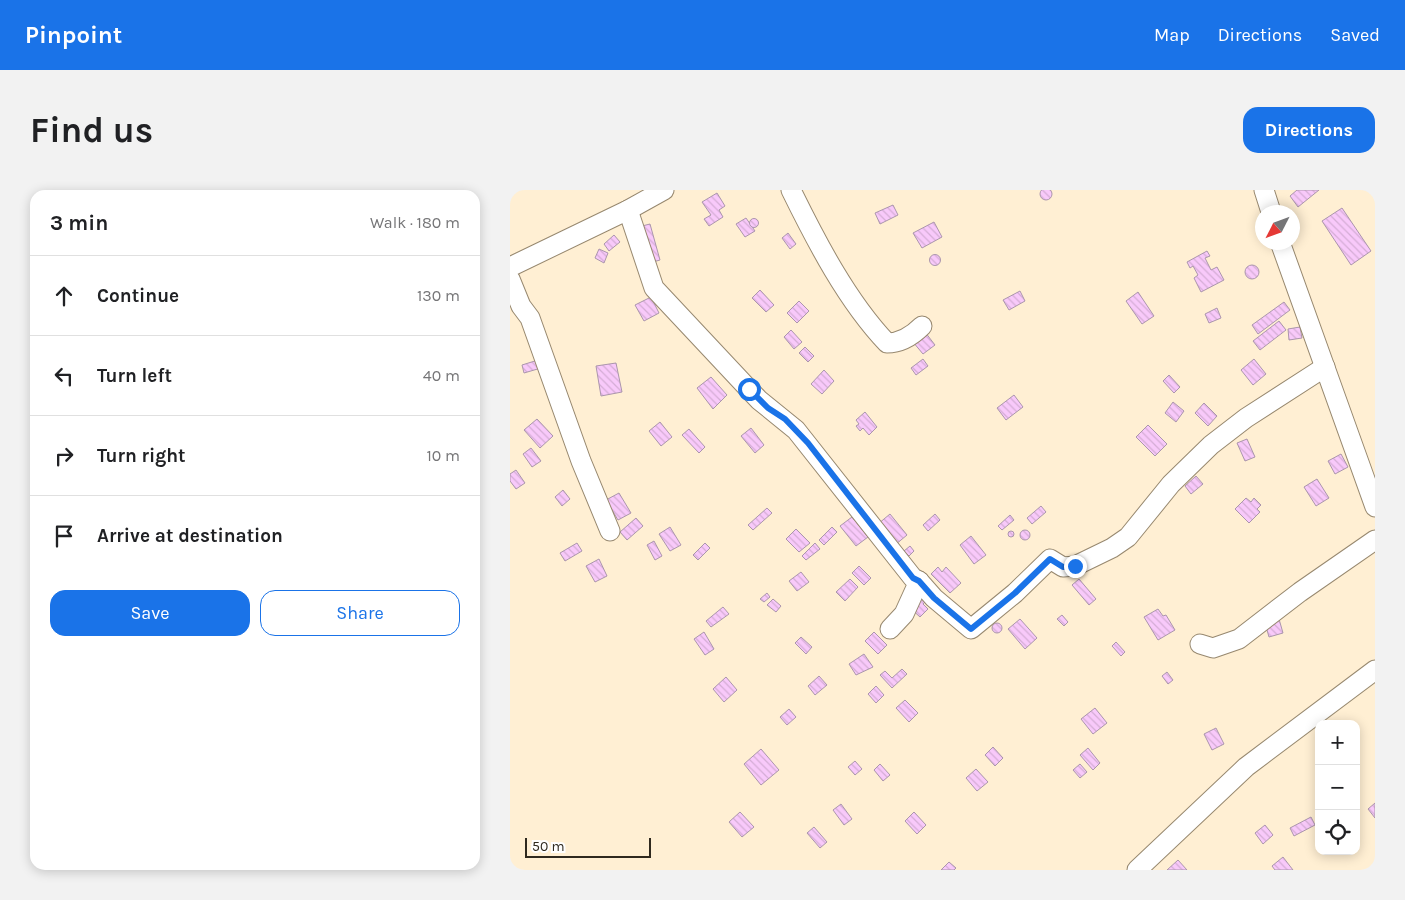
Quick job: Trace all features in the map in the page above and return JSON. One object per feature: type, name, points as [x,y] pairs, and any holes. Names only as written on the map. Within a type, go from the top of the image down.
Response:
[{"type":"street","points":[[510,267],[628,210],[664,190]]},
{"type":"street","points":[[791,190],[827,258],[864,316],[886,343],[897,343],[914,335],[922,326]]},
{"type":"street","points":[[1264,190],[1269,205]]},
{"type":"street","points":[[628,210],[654,288],[759,400],[796,430],[913,578],[919,581],[934,598],[971,629],[1015,593],[1050,559],[1063,567],[1075,566],[1093,559],[1128,537],[1171,484],[1211,445],[1246,418],[1325,367]]},
{"type":"street","points":[[1283,250],[1375,507]]},
{"type":"street","points":[[510,279],[521,306],[530,318],[581,461],[610,531]]},
{"type":"street","points":[[1200,644],[1213,648],[1239,639],[1300,592],[1375,540]]},
{"type":"street","points":[[890,629],[904,614],[919,581]]},
{"type":"street","points":[[1137,870],[1246,767],[1375,670]]},
{"type":"building","points":[[1046,188],[1052,194],[1046,200],[1040,194]]},
{"type":"building","points":[[1297,190],[1319,190],[1300,205],[1297,205],[1290,196]]},
{"type":"building","points":[[717,193],[725,206],[719,210],[723,217],[709,226],[704,219],[711,215],[702,202]]},
{"type":"building","points":[[893,205],[898,215],[880,224],[875,213]]},
{"type":"building","points":[[1342,208],[1371,251],[1351,265],[1322,221]]},
{"type":"building","points":[[746,218],[755,231],[745,237],[736,224]]},
{"type":"building","points":[[754,218],[759,223],[754,228],[749,223]]},
{"type":"building","points":[[934,222],[942,237],[922,248],[913,233]]},
{"type":"building","points":[[650,224],[660,260],[653,262],[642,226]]},
{"type":"building","points":[[788,233],[796,244],[790,249],[782,238]]},
{"type":"building","points":[[614,235],[620,242],[609,251],[604,244]]},
{"type":"building","points":[[599,249],[608,253],[604,263],[595,258]]},
{"type":"building","points":[[1207,251],[1210,256],[1205,258],[1211,270],[1217,267],[1224,280],[1201,292],[1194,278],[1198,275],[1193,266],[1190,268],[1187,262]]},
{"type":"building","points":[[933,255],[937,255],[940,260],[939,264],[933,265],[930,262],[930,258]]},
{"type":"building","points":[[1252,265],[1257,267],[1259,272],[1257,277],[1252,279],[1247,277],[1245,272],[1247,267]]},
{"type":"building","points":[[760,290],[774,305],[766,312],[752,298]]},
{"type":"building","points":[[1020,291],[1025,301],[1009,310],[1003,300]]},
{"type":"building","points":[[1138,292],[1154,316],[1142,324],[1126,301]]},
{"type":"building","points":[[651,297],[659,313],[644,321],[635,305]]},
{"type":"building","points":[[799,301],[809,311],[797,323],[787,313]]},
{"type":"building","points":[[1284,302],[1290,310],[1258,334],[1252,325]]},
{"type":"building","points":[[1217,308],[1221,318],[1209,323],[1205,314]]},
{"type":"building","points":[[1279,321],[1286,330],[1260,350],[1253,341]]},
{"type":"building","points":[[1300,327],[1302,338],[1289,340],[1288,329]]},
{"type":"building","points":[[791,330],[802,342],[794,349],[784,337]]},
{"type":"building","points":[[925,332],[935,345],[923,354],[913,342]]},
{"type":"building","points":[[805,347],[814,356],[808,362],[799,353]]},
{"type":"building","points":[[923,359],[928,366],[916,375],[911,368]]},
{"type":"building","points":[[1254,359],[1266,374],[1253,385],[1241,370]]},
{"type":"building","points":[[538,360],[541,368],[524,373],[522,365]]},
{"type":"building","points":[[616,363],[622,392],[601,396],[596,366]]},
{"type":"building","points":[[824,370],[834,381],[822,394],[811,384]]},
{"type":"building","points":[[1169,375],[1180,387],[1174,393],[1163,381]]},
{"type":"building","points":[[711,377],[727,395],[713,409],[697,388]]},
{"type":"building","points":[[1014,395],[1023,407],[1006,420],[997,408]]},
{"type":"building","points":[[1173,402],[1184,411],[1176,422],[1165,413]]},
{"type":"building","points":[[1204,403],[1217,416],[1208,426],[1195,413]]},
{"type":"building","points":[[865,412],[877,427],[869,435],[863,428],[860,431],[856,426],[859,424],[856,420]]},
{"type":"building","points":[[537,419],[553,436],[540,448],[524,430]]},
{"type":"building","points":[[660,422],[672,437],[661,446],[649,431]]},
{"type":"building","points":[[1148,425],[1167,444],[1155,456],[1136,437]]},
{"type":"building","points":[[751,428],[764,445],[755,453],[741,436]]},
{"type":"building","points":[[689,429],[705,447],[699,453],[682,435]]},
{"type":"building","points":[[1247,439],[1255,457],[1245,461],[1237,443]]},
{"type":"building","points":[[531,448],[541,461],[532,467],[523,454]]},
{"type":"building","points":[[1341,454],[1348,467],[1335,474],[1328,461]]},
{"type":"building","points":[[516,470],[525,483],[516,489],[510,481],[510,474]]},
{"type":"building","points":[[1196,476],[1203,484],[1191,494],[1185,486]]},
{"type":"building","points":[[1317,479],[1329,498],[1316,506],[1304,487]]},
{"type":"building","points":[[563,490],[570,499],[562,506],[555,497]]},
{"type":"building","points":[[619,493],[631,513],[618,520],[606,500]]},
{"type":"building","points":[[1246,498],[1251,502],[1254,498],[1261,505],[1257,509],[1260,512],[1249,523],[1235,509]]},
{"type":"building","points":[[1041,506],[1046,512],[1032,524],[1027,518]]},
{"type":"building","points":[[767,508],[772,513],[753,530],[748,525]]},
{"type":"building","points":[[890,514],[907,535],[895,545],[878,524]]},
{"type":"building","points":[[935,514],[940,520],[928,531],[923,525]]},
{"type":"building","points":[[1010,515],[1014,520],[1002,530],[998,526]]},
{"type":"building","points":[[852,517],[868,537],[856,546],[840,526]]},
{"type":"building","points":[[636,518],[643,526],[627,540],[620,532]]},
{"type":"building","points":[[670,527],[681,545],[670,551],[659,534]]},
{"type":"building","points":[[832,527],[837,532],[824,545],[819,540]]},
{"type":"building","points":[[796,529],[810,543],[799,552],[786,539]]},
{"type":"building","points":[[1023,530],[1027,530],[1030,535],[1029,539],[1023,540],[1020,537],[1020,533]]},
{"type":"building","points":[[1011,531],[1014,534],[1011,537],[1008,534]]},
{"type":"building","points":[[971,536],[986,555],[974,564],[960,545]]},
{"type":"building","points":[[654,541],[662,556],[655,560],[647,545]]},
{"type":"building","points":[[577,543],[582,551],[565,561],[560,553]]},
{"type":"building","points":[[705,543],[710,548],[698,560],[693,555]]},
{"type":"building","points":[[815,543],[820,549],[806,560],[802,556]]},
{"type":"building","points":[[910,546],[914,551],[909,556],[904,551]]},
{"type":"building","points":[[599,559],[607,576],[595,582],[586,566]]},
{"type":"building","points":[[859,566],[871,578],[864,585],[852,573]]},
{"type":"building","points":[[938,567],[942,572],[946,567],[961,583],[950,593],[931,574]]},
{"type":"building","points":[[801,572],[809,582],[797,591],[789,581]]},
{"type":"building","points":[[850,579],[858,587],[845,601],[836,592]]},
{"type":"building","points":[[1079,579],[1096,599],[1089,605],[1072,585]]},
{"type":"building","points":[[767,593],[770,597],[764,602],[760,599]]},
{"type":"building","points":[[919,595],[926,601],[923,604],[928,609],[920,617],[909,607]]},
{"type":"building","points":[[773,599],[781,606],[776,612],[767,605]]},
{"type":"building","points":[[723,607],[729,614],[711,627],[706,621]]},
{"type":"building","points":[[1158,609],[1163,616],[1166,615],[1175,630],[1158,640],[1144,617]]},
{"type":"building","points":[[1062,615],[1068,622],[1064,626],[1057,619]]},
{"type":"building","points":[[1020,619],[1037,638],[1025,649],[1008,629]]},
{"type":"building","points":[[1279,619],[1283,633],[1269,637],[1265,623]]},
{"type":"building","points":[[995,623],[999,623],[1002,628],[1001,632],[995,633],[992,630],[992,626]]},
{"type":"building","points":[[704,632],[714,649],[705,655],[694,639]]},
{"type":"building","points":[[874,632],[887,645],[878,654],[865,641]]},
{"type":"building","points":[[801,637],[812,647],[806,654],[795,643]]},
{"type":"building","points":[[1116,642],[1125,652],[1121,656],[1112,646]]},
{"type":"building","points":[[864,654],[873,667],[856,675],[849,664]]},
{"type":"building","points":[[902,669],[907,674],[892,688],[880,675],[885,671],[892,678]]},
{"type":"building","points":[[1167,672],[1173,680],[1168,684],[1162,676]]},
{"type":"building","points":[[819,676],[827,685],[815,695],[808,686]]},
{"type":"building","points":[[726,677],[737,690],[724,702],[713,689]]},
{"type":"building","points":[[876,686],[884,695],[876,703],[868,694]]},
{"type":"building","points":[[905,700],[918,713],[909,722],[896,708]]},
{"type":"building","points":[[1095,708],[1107,723],[1093,734],[1081,719]]},
{"type":"building","points":[[789,709],[796,717],[787,725],[780,717]]},
{"type":"building","points":[[1216,728],[1224,744],[1212,750],[1204,734]]},
{"type":"building","points":[[993,747],[1003,758],[995,766],[985,755]]},
{"type":"building","points":[[1088,748],[1100,763],[1093,770],[1080,755]]},
{"type":"building","points":[[761,749],[779,770],[761,785],[744,764]]},
{"type":"building","points":[[855,761],[862,769],[855,775],[848,767]]},
{"type":"building","points":[[880,764],[890,775],[883,781],[874,770]]},
{"type":"building","points":[[1080,764],[1087,772],[1080,778],[1073,770]]},
{"type":"building","points":[[976,769],[988,782],[977,791],[966,778]]},
{"type":"building","points":[[1375,803],[1375,818],[1368,809]]},
{"type":"building","points":[[841,804],[852,819],[844,825],[833,810]]},
{"type":"building","points":[[740,812],[754,827],[742,837],[729,822]]},
{"type":"building","points":[[914,812],[926,825],[917,834],[905,821]]},
{"type":"building","points":[[1311,817],[1315,825],[1294,836],[1290,828]]},
{"type":"building","points":[[1265,825],[1273,835],[1263,844],[1255,833]]},
{"type":"building","points":[[814,827],[827,842],[820,848],[807,833]]},
{"type":"building","points":[[1283,857],[1293,870],[1275,870],[1272,866]]},
{"type":"building","points":[[1178,860],[1187,870],[1167,870]]},
{"type":"building","points":[[949,862],[956,868],[954,870],[941,870]]},
{"type":"route","points":[[749,389],[768,408],[785,419],[808,443],[913,578],[919,581],[934,598],[971,629],[1015,593],[1050,559],[1063,567],[1075,566]]}]
